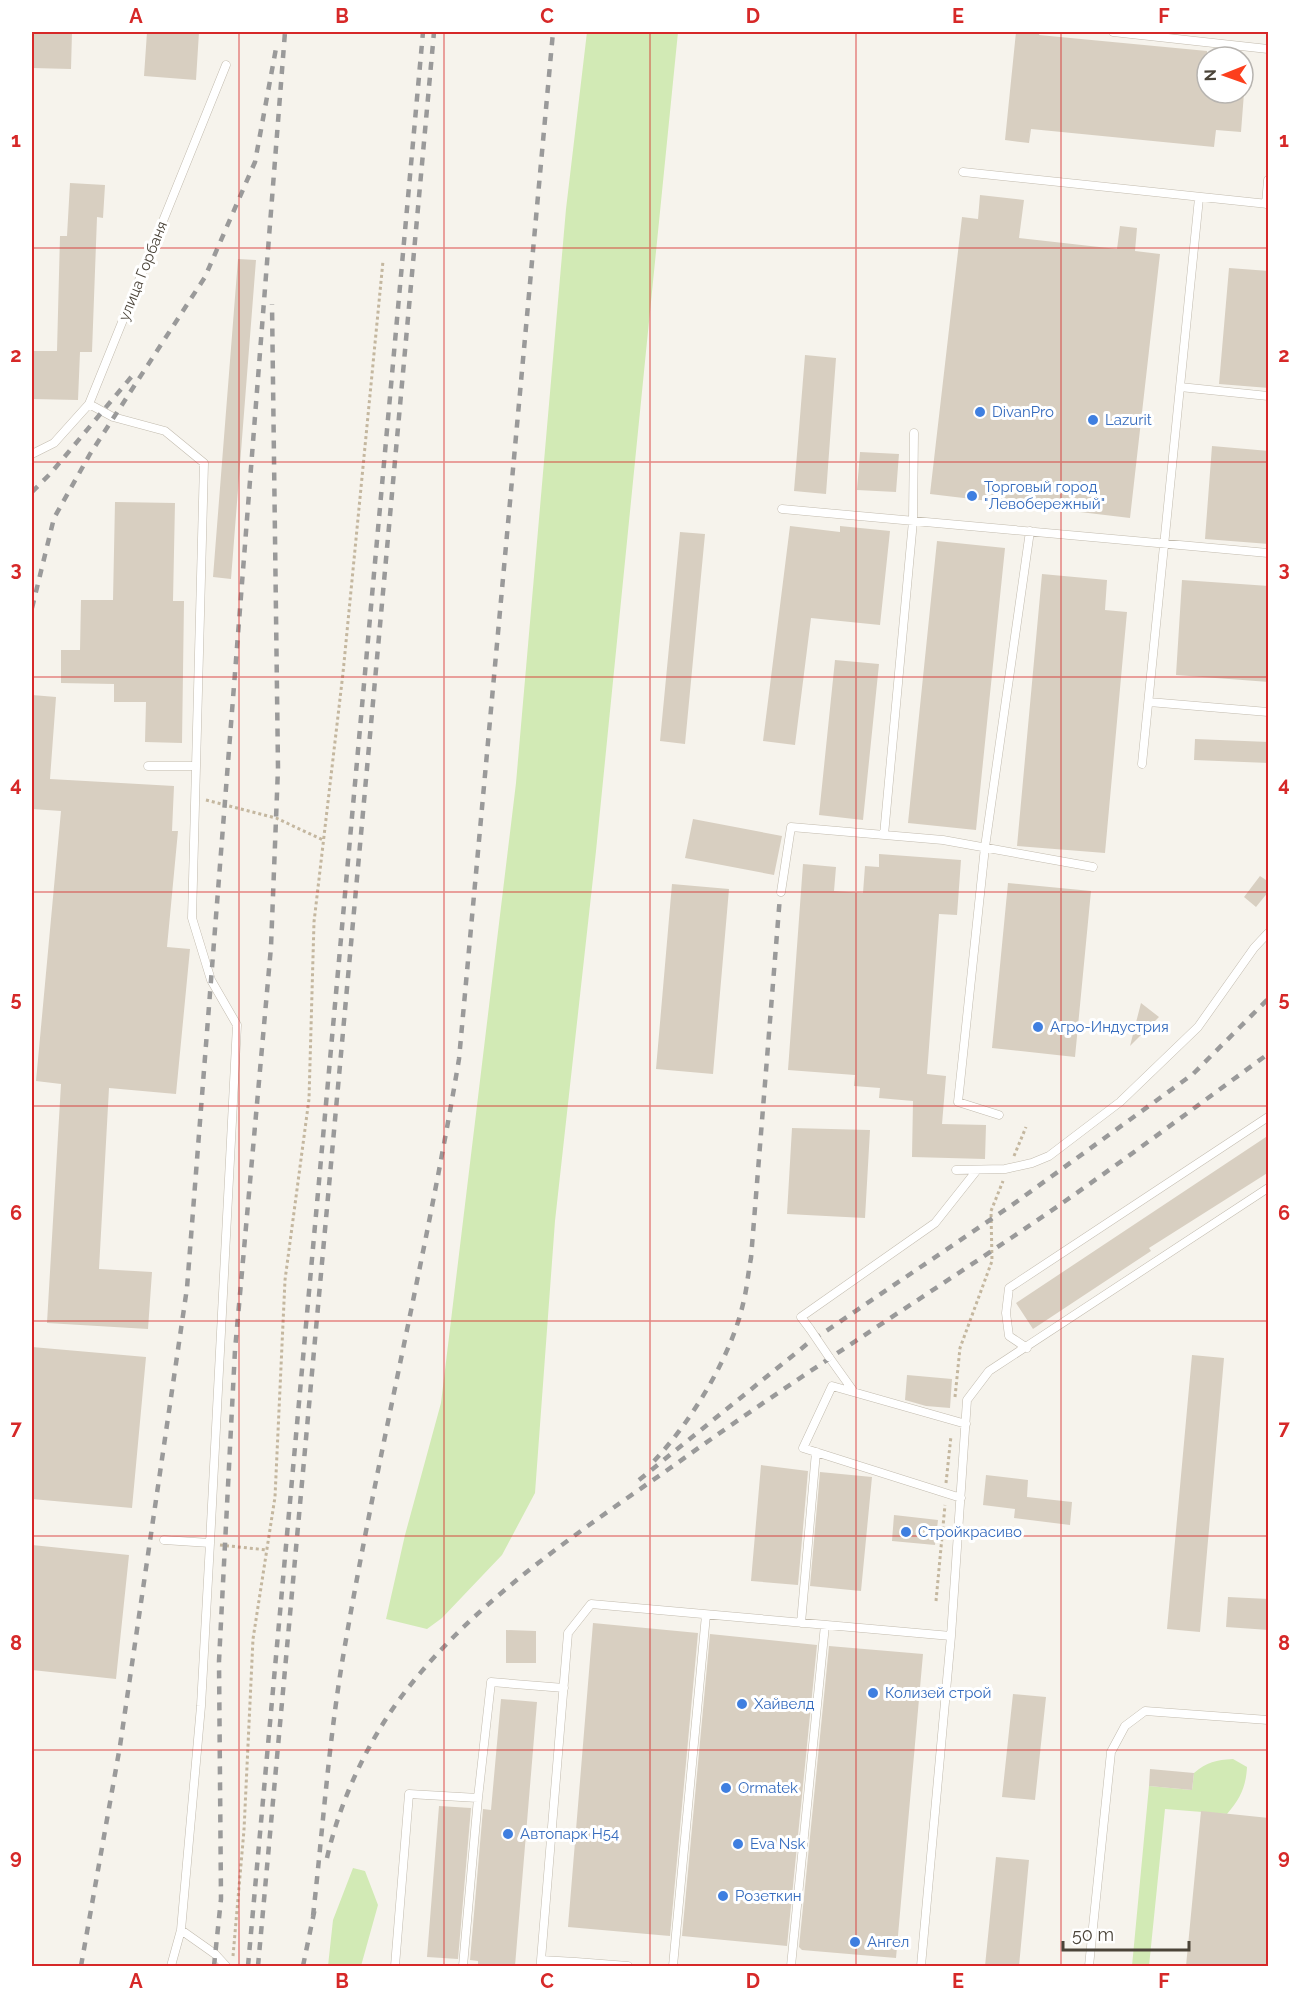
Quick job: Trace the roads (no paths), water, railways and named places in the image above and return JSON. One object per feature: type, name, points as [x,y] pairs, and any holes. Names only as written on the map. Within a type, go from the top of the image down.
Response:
[{"type":"lane","points":[[1113,32],[1269,49]]},
{"type":"lane","name":"улица Горбаня","points":[[32,454],[54,443],[89,404],[226,65]]},
{"type":"lane","points":[[963,172],[1268,204],[1269,180]]},
{"type":"lane","points":[[1142,764],[1199,198]]},
{"type":"lane","points":[[1180,387],[1269,396]]},
{"type":"lane","points":[[89,404],[114,417],[165,431],[204,463],[192,918],[211,980],[237,1025],[201,1706],[181,1930],[171,1966]]},
{"type":"lane","points":[[884,835],[914,521],[914,433]]},
{"type":"lane","points":[[782,509],[1269,552]]},
{"type":"lane","points":[[999,1115],[958,1102],[985,847],[1030,531]]},
{"type":"lane","points":[[1149,702],[1269,712]]},
{"type":"lane","points":[[148,766],[196,766]]},
{"type":"lane","points":[[781,892],[791,827],[943,840],[1093,867]]},
{"type":"lane","points":[[956,1170],[1009,1168],[1049,1156],[1120,1102],[1198,1028],[1254,948],[1269,933]]},
{"type":"lane","points":[[1027,1348],[1010,1336],[1006,1313],[1009,1288],[1269,1117]]},
{"type":"lane","points":[[854,1392],[801,1317],[935,1223],[977,1170]]},
{"type":"lane","points":[[921,1966],[951,1636],[967,1400],[989,1371],[1269,1188]]},
{"type":"lane","points":[[961,1498],[803,1448],[832,1386],[966,1424]]},
{"type":"lane","points":[[801,1623],[816,1452]]},
{"type":"lane","points":[[164,1540],[210,1543]]},
{"type":"lane","points":[[628,1966],[541,1963],[568,1633],[591,1604],[951,1636]]},
{"type":"lane","points":[[673,1966],[706,1614]]},
{"type":"lane","points":[[791,1966],[825,1625]]},
{"type":"lane","points":[[463,1966],[491,1682],[564,1688]]},
{"type":"lane","points":[[1089,1966],[1111,1752],[1125,1726],[1145,1711],[1269,1720]]},
{"type":"lane","points":[[395,1966],[409,1794],[478,1798]]},
{"type":"lane","points":[[181,1930],[215,1954],[226,1966]]},
{"type":"railway","points":[[81,1966],[120,1746],[187,1288],[285,32]]},
{"type":"railway","points":[[248,1966],[423,32]]},
{"type":"railway","points":[[258,1966],[434,32]]},
{"type":"railway","points":[[313,1916],[330,1750],[344,1651],[459,1059],[553,32]]},
{"type":"railway","points":[[32,608],[54,518],[90,454],[205,277],[255,162],[277,43]]},
{"type":"railway","points":[[214,1966],[221,1899],[219,1661],[235,1350],[271,947],[278,768],[272,304]]},
{"type":"railway","points":[[32,492],[51,473],[132,376]]},
{"type":"railway","points":[[654,1461],[682,1427],[708,1388],[729,1345],[744,1298],[751,1258],[780,896]]},
{"type":"railway","points":[[639,1480],[807,1344],[1012,1205],[1193,1074],[1268,999]]},
{"type":"railway","points":[[327,1858],[350,1788],[371,1744],[397,1702],[442,1649],[508,1587],[579,1532],[730,1426],[1044,1216],[1268,1054]]},
{"type":"railway","points":[[303,1966],[315,1908]]},
{"type":"place","name":"DivanPro","points":[[980,412]]},
{"type":"place","name":"Lazurit","points":[[1093,420]]},
{"type":"place","name":"Торговый город \"Левобережный\"","points":[[972,496]]},
{"type":"place","name":"Агро-Индустрия","points":[[1038,1027]]},
{"type":"place","name":"Стройкрасиво","points":[[906,1532]]},
{"type":"place","name":"Колизей строй","points":[[873,1693]]},
{"type":"place","name":"Хайвелд","points":[[742,1704]]},
{"type":"place","name":"Ormatek","points":[[726,1788]]},
{"type":"place","name":"Автопарк Н54","points":[[508,1834]]},
{"type":"place","name":"Eva Nsk","points":[[738,1844]]},
{"type":"place","name":"Розеткин","points":[[723,1896]]},
{"type":"place","name":"Ангел","points":[[855,1942]]}]
